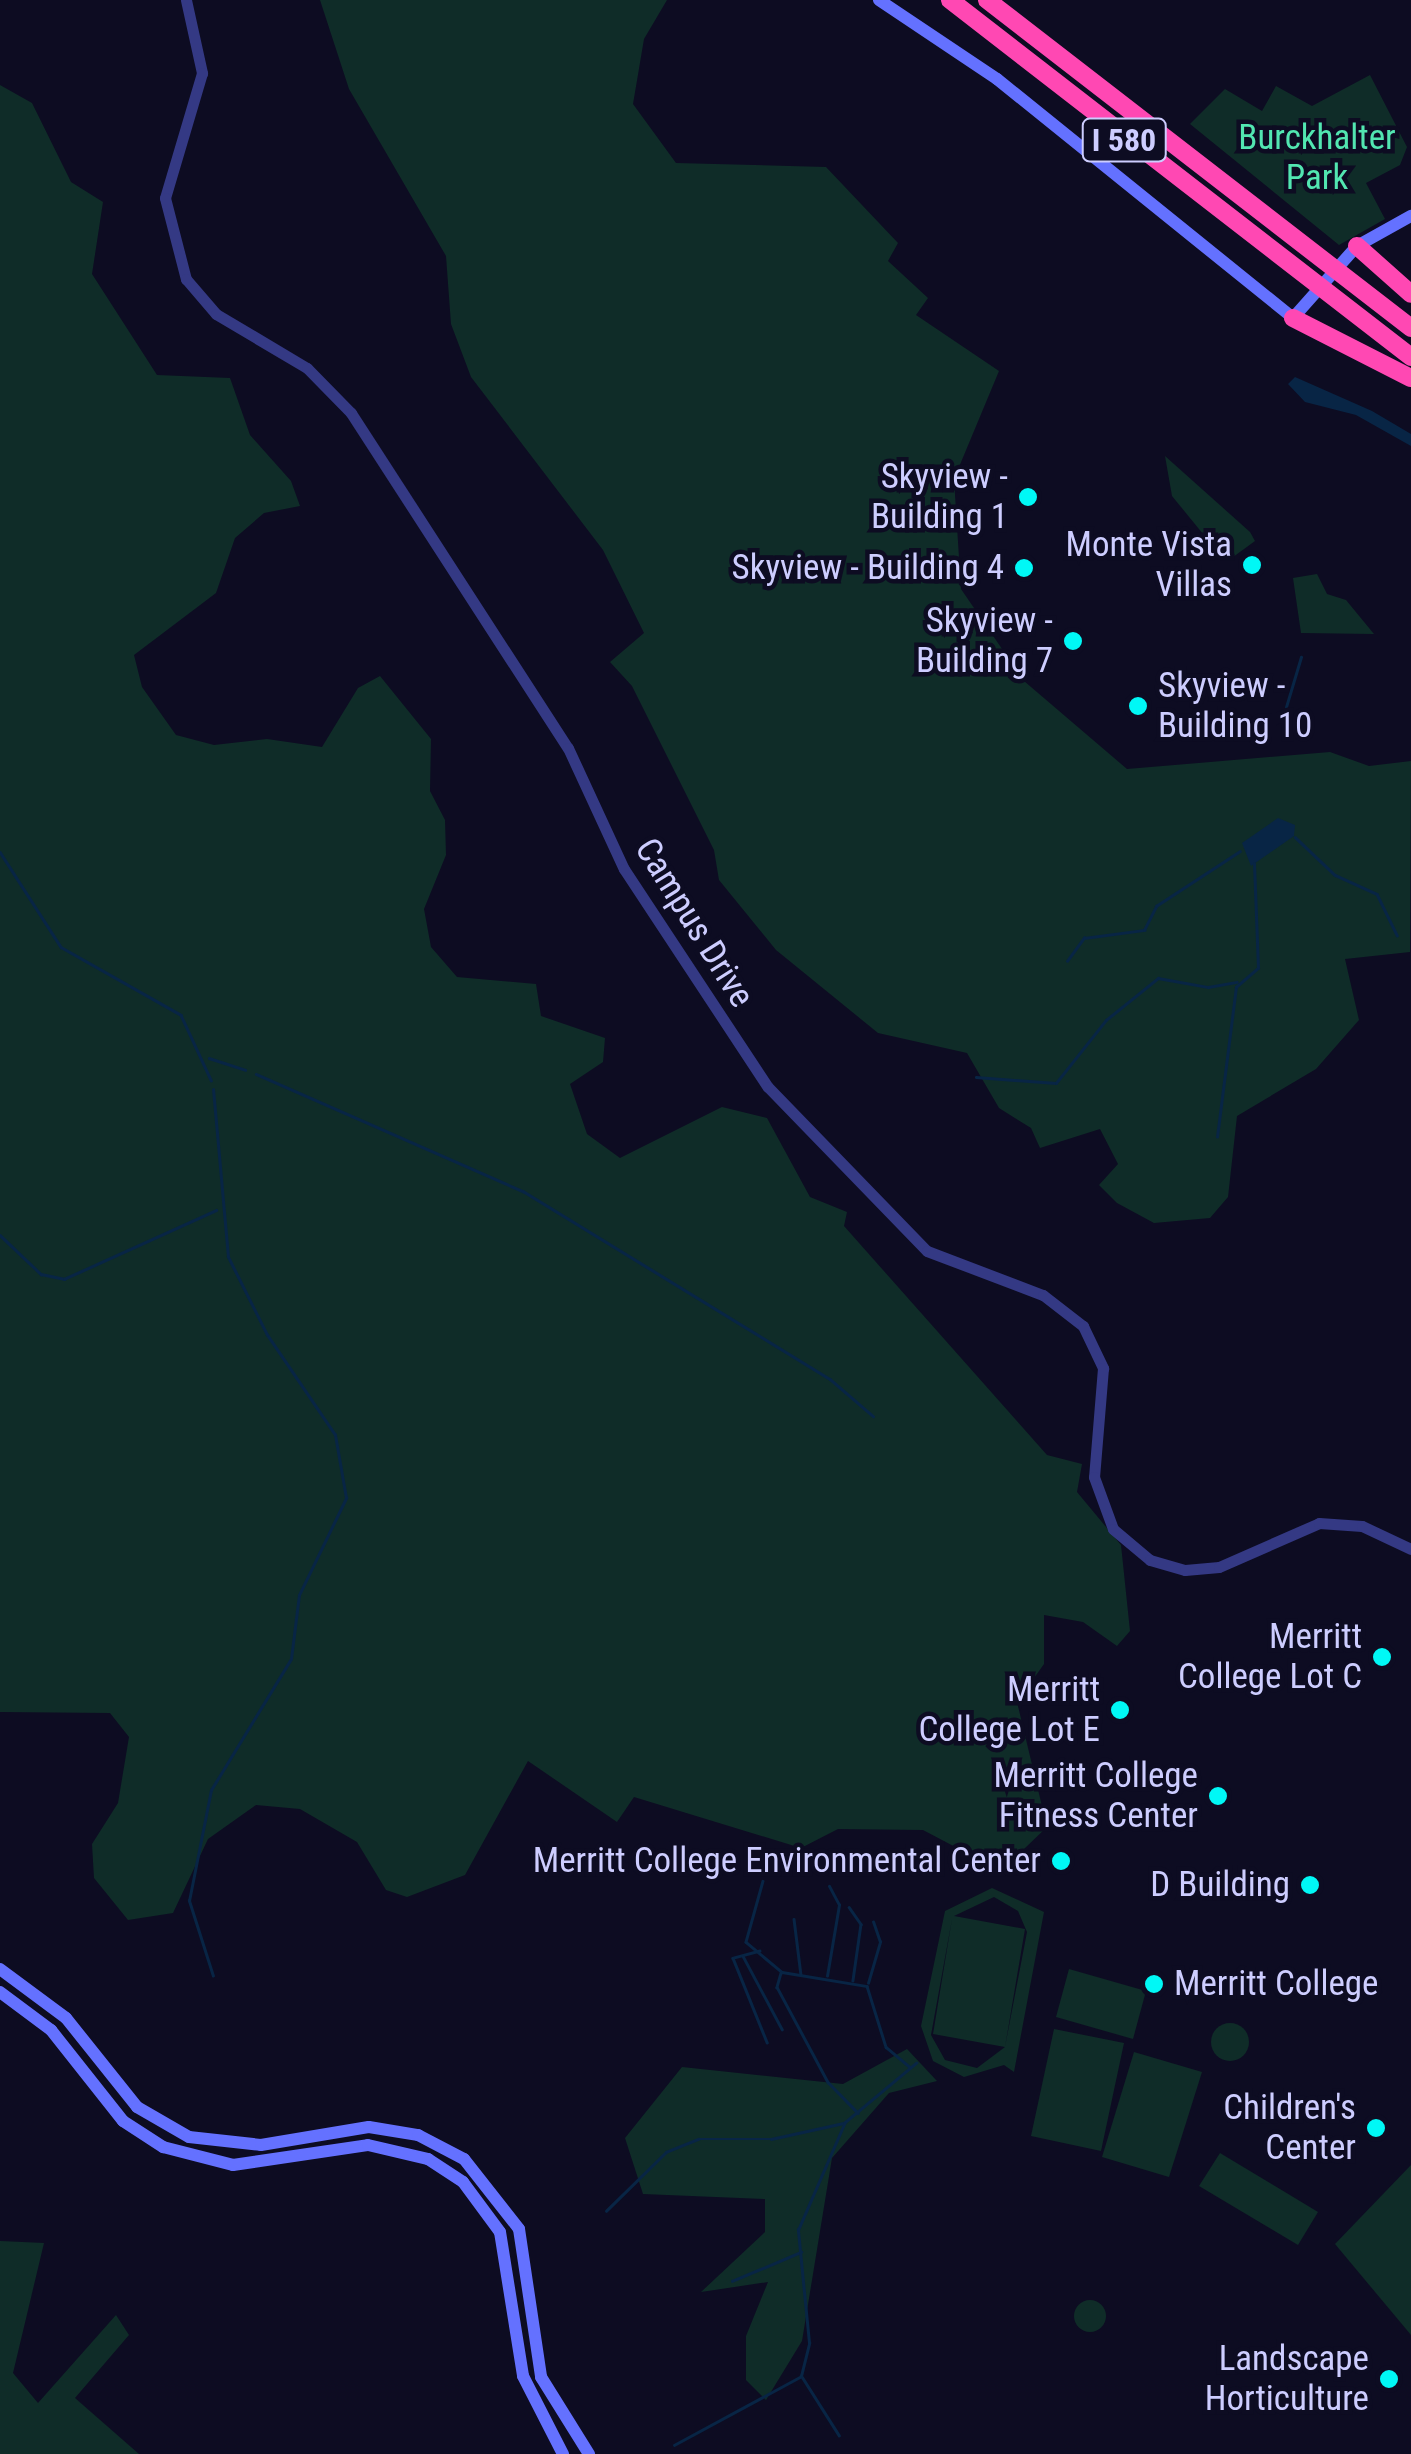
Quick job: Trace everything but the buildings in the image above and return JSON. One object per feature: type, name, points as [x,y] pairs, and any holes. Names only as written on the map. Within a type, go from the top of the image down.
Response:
[{"type":"highway","name":"I 580","points":[[950,0],[1300,277],[1411,358]]},
{"type":"highway","name":"I 580","points":[[987,0],[1318,260],[1411,328]]},
{"type":"highway","points":[[1357,246],[1411,294]]},
{"type":"highway","points":[[1292,318],[1411,378]]},
{"type":"main road","points":[[880,0],[997,79],[1292,318],[1357,246],[1411,216]]},
{"type":"main road","points":[[0,1969],[66,2018],[137,2108],[189,2138],[248,2146],[380,2128],[464,2158],[519,2228],[541,2376],[588,2454]]},
{"type":"main road","points":[[0,1992],[51,2030],[124,2121],[163,2147],[232,2165],[368,2145],[428,2158],[463,2182],[500,2232],[523,2376],[563,2454]]},
{"type":"street","name":"Campus Drive","points":[[186,0],[202,73],[165,198],[186,279],[216,314],[306,368],[351,413],[568,748],[624,870],[768,1087],[927,1251],[1043,1295],[1083,1326],[1105,1382],[1094,1477],[1113,1529],[1150,1560],[1185,1570],[1219,1567],[1319,1524],[1362,1526],[1411,1549]]},
{"type":"green space","points":[[320,0],[667,0],[644,39],[633,104],[676,163],[826,167],[898,243],[888,261],[928,298],[916,315],[999,371],[954,479],[961,589],[1024,681],[1127,769],[1330,752],[1369,766],[1411,761],[1410,952],[1345,959],[1359,1020],[1316,1069],[1237,1116],[1228,1197],[1210,1218],[1154,1223],[1117,1203],[1099,1185],[1118,1164],[1100,1129],[1040,1148],[1031,1128],[999,1108],[967,1053],[878,1033],[776,950],[719,880],[714,850],[632,686],[610,662],[644,633],[603,550],[471,377],[451,324],[446,256],[349,89]]},
{"type":"green space","name":"Burckhalter Park","points":[[1370,75],[1407,147],[1400,165],[1366,183],[1385,219],[1339,245],[1190,124],[1225,89],[1262,111],[1276,86],[1312,106]]},
{"type":"green space","points":[[0,85],[32,103],[71,182],[103,202],[92,274],[157,375],[230,378],[250,435],[291,481],[300,506],[264,513],[235,538],[216,593],[134,655],[142,687],[176,735],[214,745],[267,739],[322,747],[358,688],[380,676],[431,739],[430,791],[445,820],[446,855],[424,909],[431,947],[457,977],[536,984],[541,1016],[605,1038],[603,1062],[570,1084],[587,1134],[620,1158],[722,1107],[767,1118],[810,1197],[847,1212],[844,1226],[1047,1455],[1082,1464],[1077,1492],[1121,1545],[1130,1631],[1117,1646],[1083,1622],[1044,1615],[1044,1664],[1017,1702],[1047,1827],[1024,1849],[978,1859],[923,1830],[838,1829],[801,1848],[634,1797],[617,1822],[528,1761],[465,1875],[407,1897],[386,1890],[357,1842],[300,1809],[256,1805],[208,1839],[173,1913],[128,1920],[94,1878],[92,1844],[118,1803],[129,1737],[110,1713],[0,1712]]},
{"type":"green space","points":[[1165,456],[1250,532],[1255,541],[1229,560],[1221,556],[1172,496]]},
{"type":"green space","points":[[1317,574],[1327,594],[1346,600],[1374,634],[1301,633],[1293,578]]},
{"type":"green space","points":[[992,1888],[1044,1912],[1014,2072],[1004,2065],[964,2077],[933,2061],[921,2026],[945,1911]],"holes":[[[994,1897],[1018,1911],[1027,1932],[1005,2047],[1025,1929],[954,1916]],[[952,1919],[933,2034],[1005,2047],[977,2068],[945,2060],[931,2035]]]},
{"type":"green space","points":[[1069,1969],[1146,1991],[1133,2039],[1056,2017]]},
{"type":"green space","points":[[1230,2023],[1243,2029],[1249,2042],[1243,2055],[1230,2061],[1217,2055],[1211,2042],[1217,2029]]},
{"type":"green space","points":[[1054,2029],[1124,2043],[1101,2151],[1031,2136]]},
{"type":"green space","points":[[907,2049],[937,2081],[889,2093],[832,2158],[802,2341],[766,2400],[746,2380],[746,2336],[768,2282],[701,2292],[765,2232],[765,2199],[643,2194],[625,2138],[682,2067],[843,2084]]},
{"type":"green space","points":[[1134,2052],[1202,2072],[1169,2177],[1102,2157]]},
{"type":"green space","points":[[1220,2153],[1318,2212],[1298,2245],[1199,2186]]},
{"type":"green space","points":[[1411,2165],[1411,2335],[1335,2244]]},
{"type":"green space","points":[[0,2241],[44,2243],[13,2373],[38,2403],[116,2315],[129,2335],[75,2398],[139,2454],[0,2454]]},
{"type":"green space","points":[[1090,2300],[1101,2305],[1106,2316],[1101,2327],[1090,2332],[1079,2327],[1074,2316],[1079,2305]]},
{"type":"water","points":[[1295,377],[1372,411],[1411,434],[1411,446],[1356,415],[1305,402],[1288,384]]},
{"type":"water","points":[[1278,818],[1295,825],[1294,836],[1251,866],[1242,843]]},
{"type":"waterway","points":[[1286,707],[1301,657]]},
{"type":"waterway","points":[[1295,837],[1335,875],[1377,894],[1397,935]]},
{"type":"waterway","points":[[1067,961],[1084,938],[1144,930],[1156,906],[1240,851]]},
{"type":"waterway","points":[[0,852],[61,947],[181,1015],[211,1080]]},
{"type":"waterway","points":[[1217,1137],[1236,987],[1258,968],[1254,864]]},
{"type":"waterway","points":[[976,1077],[1056,1083],[1106,1020],[1158,978],[1208,987],[1237,982]]},
{"type":"waterway","points":[[209,1058],[245,1070]]},
{"type":"waterway","points":[[256,1074],[523,1191],[830,1379],[873,1416]]},
{"type":"waterway","points":[[213,1090],[228,1257],[267,1335],[335,1435],[346,1498],[299,1595],[291,1659],[211,1790],[189,1901],[213,1976]]},
{"type":"waterway","points":[[0,1235],[41,1274],[64,1279],[216,1210]]},
{"type":"waterway","points":[[763,1881],[746,1942],[782,1972],[867,1986],[886,2047],[910,2067]]},
{"type":"waterway","points":[[827,1976],[839,1905],[829,1886]]},
{"type":"waterway","points":[[849,1907],[861,1924],[853,1980]]},
{"type":"waterway","points":[[794,1919],[801,1975]]},
{"type":"waterway","points":[[868,1983],[880,1942],[873,1922]]},
{"type":"waterway","points":[[760,1951],[733,1958],[767,2042]]},
{"type":"waterway","points":[[743,1956],[782,2029]]},
{"type":"waterway","points":[[781,1973],[777,1987],[828,2082],[858,2113]]},
{"type":"waterway","points":[[606,2211],[666,2152],[699,2139],[771,2139],[844,2123],[916,2063]]},
{"type":"waterway","points":[[839,2436],[801,2376],[809,2343],[798,2230],[844,2124]]},
{"type":"waterway","points":[[732,2281],[801,2252]]},
{"type":"waterway","points":[[674,2445],[800,2377]]},
{"type":"place","name":"Skyview - Building 1","points":[[1028,497]]},
{"type":"place","name":"Monte Vista Villas","points":[[1252,565]]},
{"type":"place","name":"Skyview - Building 4","points":[[1024,568]]},
{"type":"place","name":"Skyview - Building 7","points":[[1073,641]]},
{"type":"place","name":"Skyview - Building 10","points":[[1138,706]]},
{"type":"place","name":"Merritt College Lot C","points":[[1382,1657]]},
{"type":"place","name":"Merritt College Lot E","points":[[1120,1710]]},
{"type":"place","name":"Merritt College Fitness Center","points":[[1218,1796]]},
{"type":"place","name":"Merritt College Environmental Center","points":[[1061,1861]]},
{"type":"place","name":"D Building","points":[[1310,1885]]},
{"type":"place","name":"Merritt College","points":[[1154,1984]]},
{"type":"place","name":"Children's Center","points":[[1376,2128]]},
{"type":"place","name":"Landscape Horticulture","points":[[1389,2379]]}]
